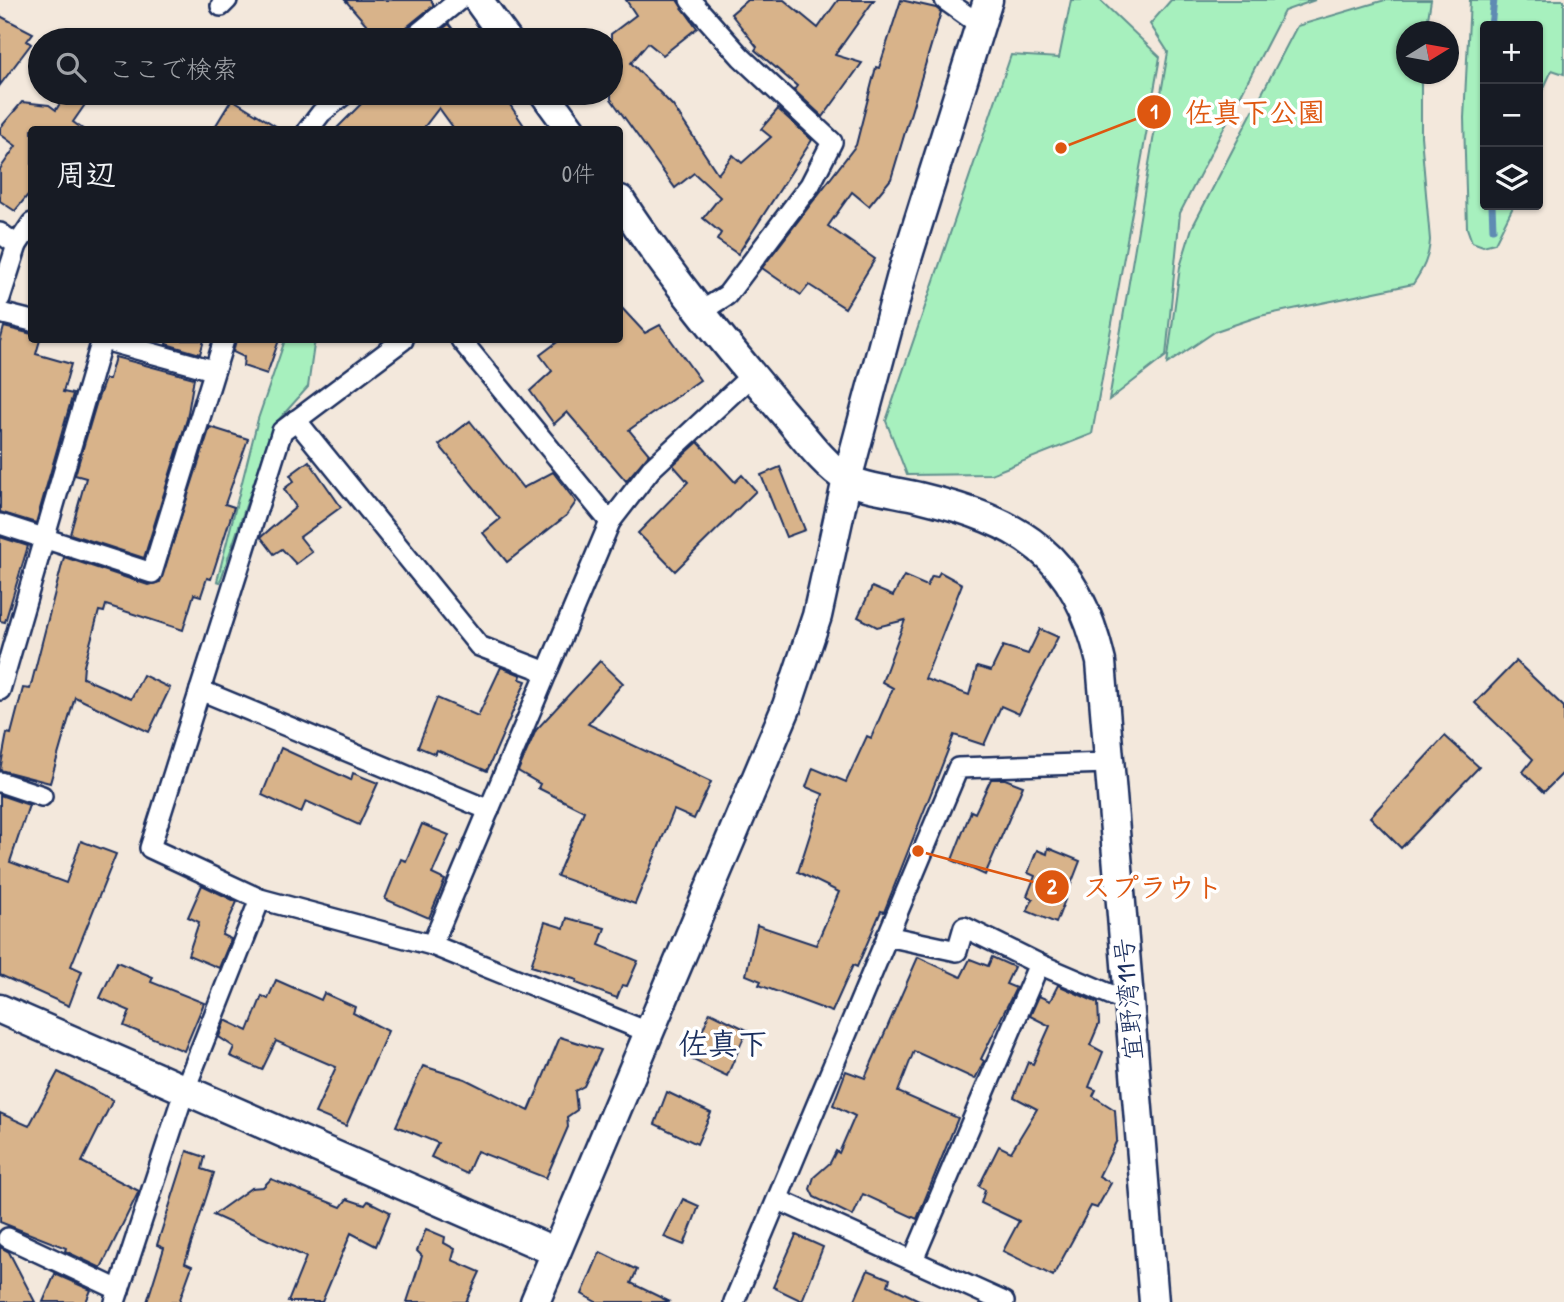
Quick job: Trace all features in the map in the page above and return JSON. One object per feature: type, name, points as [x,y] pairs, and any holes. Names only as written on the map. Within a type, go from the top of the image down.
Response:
[{"type":"street","points":[[425,28],[459,0]]},
{"type":"street","points":[[478,0],[498,28]]},
{"type":"street","points":[[690,0],[741,57],[831,142],[810,186],[727,295],[700,312]]},
{"type":"street","points":[[535,1302],[787,706],[817,616],[847,479],[903,271],[984,12],[945,0]]},
{"type":"street","points":[[313,126],[321,113],[331,105]]},
{"type":"street","points":[[552,105],[567,126]]},
{"type":"street","points":[[623,205],[659,261],[700,312],[814,448],[847,479]]},
{"type":"street","points":[[0,298],[17,246],[28,229]]},
{"type":"street","points":[[0,233],[17,246]]},
{"type":"street","points":[[0,313],[28,320]]},
{"type":"street","points":[[0,690],[102,343]]},
{"type":"street","points":[[114,343],[213,370]]},
{"type":"street","points":[[0,524],[152,573],[223,343]]},
{"type":"street","points":[[398,343],[282,431],[150,848],[260,899],[432,945],[648,1032]]},
{"type":"street","points":[[463,343],[610,523]]},
{"type":"street","points":[[432,945],[610,523],[650,469],[752,375]]},
{"type":"street","points":[[296,420],[479,646],[547,672]]},
{"type":"street","name":"宜野湾11号","points":[[847,479],[966,508],[1021,533],[1067,577],[1087,615],[1101,662],[1154,1302]]},
{"type":"street","points":[[200,690],[489,810]]},
{"type":"street","points":[[734,1302],[958,768],[1109,763]]},
{"type":"street","points":[[0,782],[41,796]]},
{"type":"street","points":[[8,1238],[117,1296],[185,1089],[260,899]]},
{"type":"street","points":[[887,936],[957,951],[964,927],[1039,964],[1128,1002]]},
{"type":"street","points":[[913,1260],[1039,964]]},
{"type":"street","points":[[0,1009],[556,1252]]},
{"type":"street","points":[[779,1200],[1004,1302]]},
{"type":"green space","points":[[1071,0],[1100,0],[1160,57],[1092,434],[991,474],[907,475],[886,421],[1011,55],[1059,58]]},
{"type":"green space","points":[[1171,0],[1315,0],[1284,11],[1180,213],[1166,356],[1109,400],[1168,52],[1150,24]]},
{"type":"green space","points":[[1385,0],[1431,0],[1428,21],[1396,21],[1396,84],[1421,84],[1421,136],[1430,240],[1427,258],[1413,284],[1260,316],[1216,331],[1167,364],[1180,267],[1192,228],[1297,26]]},
{"type":"green space","points":[[1470,0],[1564,0],[1564,74],[1552,70],[1543,90],[1543,21],[1480,21],[1480,210],[1512,210],[1495,243],[1483,246],[1472,242],[1467,228],[1464,118]]},
{"type":"green space","points":[[284,343],[316,343],[308,387],[273,426],[220,582],[217,581],[258,419]]},
{"type":"building","points":[[345,0],[431,0],[434,5],[406,28],[370,28]]},
{"type":"building","points":[[626,0],[677,0],[697,28],[663,55],[648,43],[631,63],[673,106],[718,174],[733,155],[742,163],[771,137],[761,129],[778,109],[812,140],[738,254],[717,240],[721,233],[703,218],[720,197],[694,173],[675,188],[615,105],[623,105],[623,28],[619,28],[636,15]]},
{"type":"building","points":[[747,0],[784,0],[818,28],[838,0],[874,0],[835,55],[862,63],[823,117],[794,90],[797,86],[755,50],[757,47],[731,14]]},
{"type":"building","points":[[901,0],[936,8],[941,12],[891,179],[869,206],[852,192],[828,226],[875,259],[845,308],[809,285],[801,295],[762,268],[856,145],[876,67],[879,68]]},
{"type":"building","points":[[0,16],[28,30],[28,48],[0,85]]},
{"type":"building","points":[[22,102],[28,105],[49,105],[56,110],[59,105],[85,105],[73,122],[78,126],[28,126],[28,195],[15,211],[0,201],[0,169],[16,146],[0,134],[0,128]]},
{"type":"building","points":[[228,105],[242,105],[276,126],[215,126]]},
{"type":"building","points":[[360,105],[510,105],[524,126],[452,126],[439,108],[425,126],[339,126]]},
{"type":"building","points":[[623,309],[645,333],[660,325],[700,380],[629,430],[649,454],[626,481],[567,412],[554,424],[530,391],[552,371],[540,355],[556,343],[623,343]]},
{"type":"building","points":[[4,327],[28,333],[28,343],[39,343],[36,354],[71,364],[63,392],[73,394],[36,523],[0,512],[0,342]]},
{"type":"building","points":[[166,343],[203,343],[200,354]]},
{"type":"building","points":[[235,343],[278,343],[267,374],[243,366],[244,357],[233,352]]},
{"type":"building","points":[[115,357],[194,378],[187,419],[144,558],[70,534],[86,478],[75,475],[97,401],[105,379],[109,379]]},
{"type":"building","points":[[470,421],[523,488],[553,472],[576,502],[567,515],[507,562],[483,533],[500,519],[439,445]]},
{"type":"building","points":[[210,427],[248,439],[225,504],[234,507],[211,579],[207,578],[201,596],[194,594],[183,630],[106,605],[104,612],[99,611],[84,666],[83,678],[131,699],[143,675],[170,688],[149,732],[75,697],[50,783],[0,770],[7,733],[11,734],[23,688],[30,689],[64,557],[148,585],[160,582]]},
{"type":"building","points":[[698,442],[735,482],[742,475],[756,491],[675,571],[638,533],[688,482],[673,465]]},
{"type":"building","points":[[309,461],[341,507],[300,537],[312,552],[296,564],[282,549],[274,554],[261,537],[296,507],[284,489],[294,481],[290,475]]},
{"type":"building","points":[[780,467],[805,530],[786,537],[761,475]]},
{"type":"building","points":[[0,537],[28,546],[5,622],[0,621]]},
{"type":"building","points":[[940,572],[962,584],[925,679],[969,695],[977,667],[991,671],[1003,646],[1028,654],[1040,629],[1058,637],[1019,714],[1001,706],[984,745],[954,735],[884,912],[881,911],[857,967],[853,965],[832,1012],[759,985],[761,981],[746,975],[757,925],[816,945],[839,892],[798,872],[823,794],[806,787],[813,768],[846,782],[867,736],[871,738],[893,688],[882,682],[905,620],[877,627],[858,617],[872,587],[893,596],[904,576],[927,586],[932,576],[937,577]]},
{"type":"building","points":[[600,661],[623,683],[588,724],[711,782],[694,819],[674,810],[635,904],[557,876],[584,811],[538,788],[540,784],[518,771],[536,730]]},
{"type":"building","points":[[1516,661],[1564,707],[1564,772],[1544,792],[1523,772],[1533,759],[1475,703]]},
{"type":"building","points":[[501,667],[521,675],[520,679],[526,681],[487,771],[437,750],[435,754],[418,747],[437,698],[478,716]]},
{"type":"building","points":[[1445,736],[1479,767],[1401,848],[1370,817]]},
{"type":"building","points":[[281,748],[351,780],[353,773],[378,783],[359,825],[306,801],[301,813],[262,795]]},
{"type":"building","points":[[991,779],[1005,779],[1023,786],[985,875],[952,860],[971,811],[975,813]]},
{"type":"building","points":[[0,795],[29,805],[10,862],[66,883],[81,841],[116,854],[71,966],[82,971],[69,1006],[0,975]]},
{"type":"building","points":[[422,824],[449,835],[432,874],[445,880],[429,918],[385,899],[401,859],[406,861]]},
{"type":"building","points":[[1048,848],[1080,861],[1056,923],[1027,911],[1033,899],[1027,896],[1035,876],[1028,873],[1037,850],[1047,854]]},
{"type":"building","points":[[202,885],[237,902],[222,935],[231,939],[219,968],[188,955],[199,922],[188,917]]},
{"type":"building","points":[[567,918],[605,928],[599,945],[638,961],[627,986],[622,985],[617,998],[576,983],[577,980],[531,966],[545,922],[564,928]]},
{"type":"building","points":[[918,957],[961,977],[970,959],[988,966],[992,957],[1014,967],[1006,984],[1016,988],[981,1059],[984,1061],[975,1079],[914,1051],[898,1092],[958,1118],[917,1219],[863,1194],[853,1216],[814,1197],[810,1189],[814,1177],[830,1163],[836,1151],[839,1153],[855,1116],[833,1105],[846,1071],[865,1078]]},
{"type":"building","points":[[117,962],[153,977],[151,982],[204,1003],[184,1051],[124,1026],[130,1011],[100,998]]},
{"type":"building","points":[[276,980],[321,1000],[324,993],[355,1007],[353,1013],[388,1031],[346,1126],[315,1113],[336,1067],[276,1041],[262,1070],[230,1056],[234,1047],[219,1037],[225,1020],[248,1031],[262,996],[268,999]]},
{"type":"building","points":[[1058,985],[1098,1003],[1099,1024],[1090,1045],[1103,1052],[1089,1087],[1096,1090],[1093,1096],[1115,1110],[1117,1140],[1099,1176],[1111,1183],[1097,1208],[1091,1206],[1053,1276],[1003,1251],[1019,1221],[981,1203],[985,1190],[979,1186],[999,1146],[1011,1152],[1037,1109],[1014,1097],[1028,1062],[1033,1064],[1050,1026],[1030,1016],[1039,996],[1050,1001]]},
{"type":"building","points":[[710,1012],[747,1030],[727,1076],[691,1059]]},
{"type":"building","points":[[560,1037],[601,1050],[584,1086],[575,1091],[577,1110],[567,1117],[568,1127],[546,1178],[477,1151],[467,1174],[431,1157],[438,1143],[396,1126],[423,1066],[465,1079],[529,1111]]},
{"type":"building","points":[[58,1072],[113,1100],[82,1162],[139,1191],[101,1268],[65,1251],[66,1248],[0,1222],[0,1113],[29,1126]]},
{"type":"building","points":[[667,1092],[711,1113],[697,1144],[655,1124]]},
{"type":"building","points":[[187,1151],[205,1157],[202,1169],[214,1173],[185,1263],[192,1266],[179,1302],[147,1302],[164,1248],[157,1245]]},
{"type":"building","points":[[271,1179],[341,1207],[347,1199],[365,1205],[368,1201],[390,1212],[376,1246],[351,1233],[322,1302],[288,1302],[306,1257],[213,1215],[251,1188],[263,1187]]},
{"type":"building","points":[[683,1199],[699,1206],[684,1245],[664,1237]]},
{"type":"building","points":[[426,1229],[445,1237],[444,1243],[455,1249],[452,1260],[480,1272],[466,1302],[407,1302],[422,1256],[417,1251]]},
{"type":"building","points":[[796,1235],[823,1247],[802,1301],[773,1287]]},
{"type":"building","points":[[0,1247],[9,1252],[35,1302],[0,1302]]},
{"type":"building","points":[[600,1252],[637,1270],[631,1283],[670,1302],[596,1302],[582,1294]]},
{"type":"building","points":[[868,1270],[890,1279],[888,1285],[923,1302],[854,1302]]},
{"type":"building","points":[[55,1274],[91,1290],[86,1302],[43,1302]]},
{"type":"waterway","points":[[1492,21],[1494,0]]},
{"type":"waterway","points":[[1492,210],[1493,229]]},
{"type":"place","name":"佐真下公園","points":[[1061,148]]},
{"type":"place","name":"スプラウト","points":[[918,851]]},
{"type":"district","name":"佐真下","points":[[723,1043]]}]
